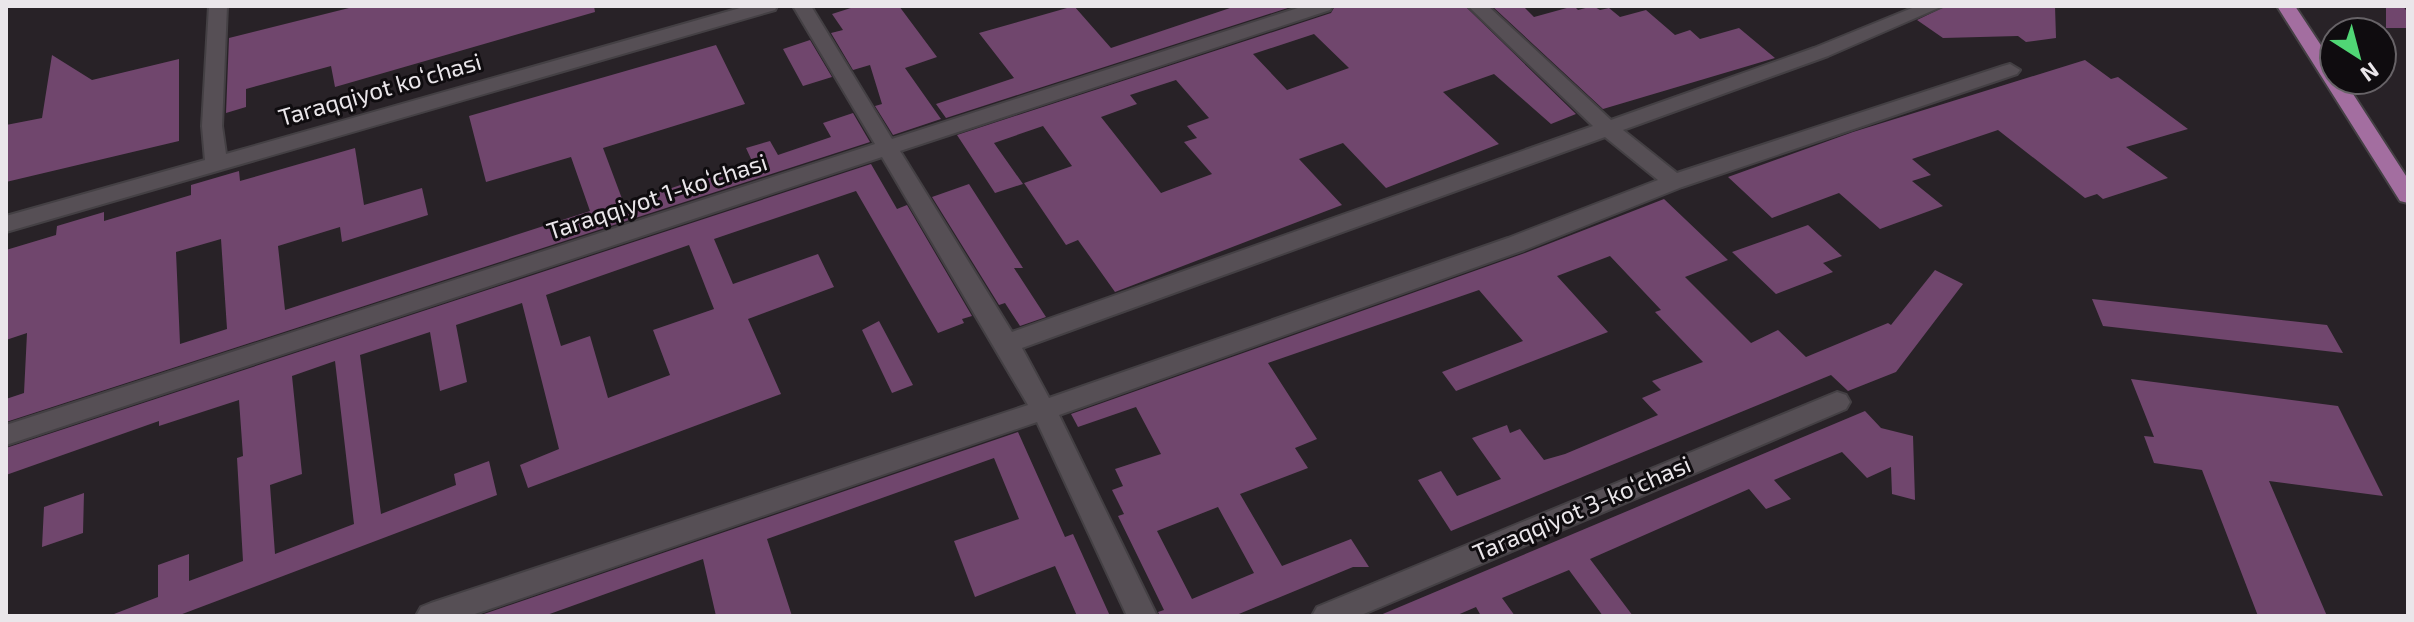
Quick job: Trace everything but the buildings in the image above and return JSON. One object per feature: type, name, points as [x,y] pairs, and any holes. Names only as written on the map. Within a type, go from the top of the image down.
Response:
[{"type":"main road","points":[[2286,6],[2408,196]]},
{"type":"street","points":[[216,164],[212,126],[218,6]]},
{"type":"street","name":"Taraqqiyot koʻchasi","points":[[6,224],[768,6]]},
{"type":"street","points":[[802,6],[1043,410],[1142,616]]},
{"type":"street","name":"Taraqqiyot 1-koʻchasi","points":[[6,435],[1323,6]]},
{"type":"street","points":[[1477,6],[1606,127],[1674,182]]},
{"type":"street","points":[[1006,344],[1821,52],[1934,6]]},
{"type":"street","points":[[431,616],[1043,410],[1516,244],[1674,182],[2010,70]]},
{"type":"street","name":"Taraqqiyot 3-koʻchasi","points":[[1327,616],[1837,402]]}]
